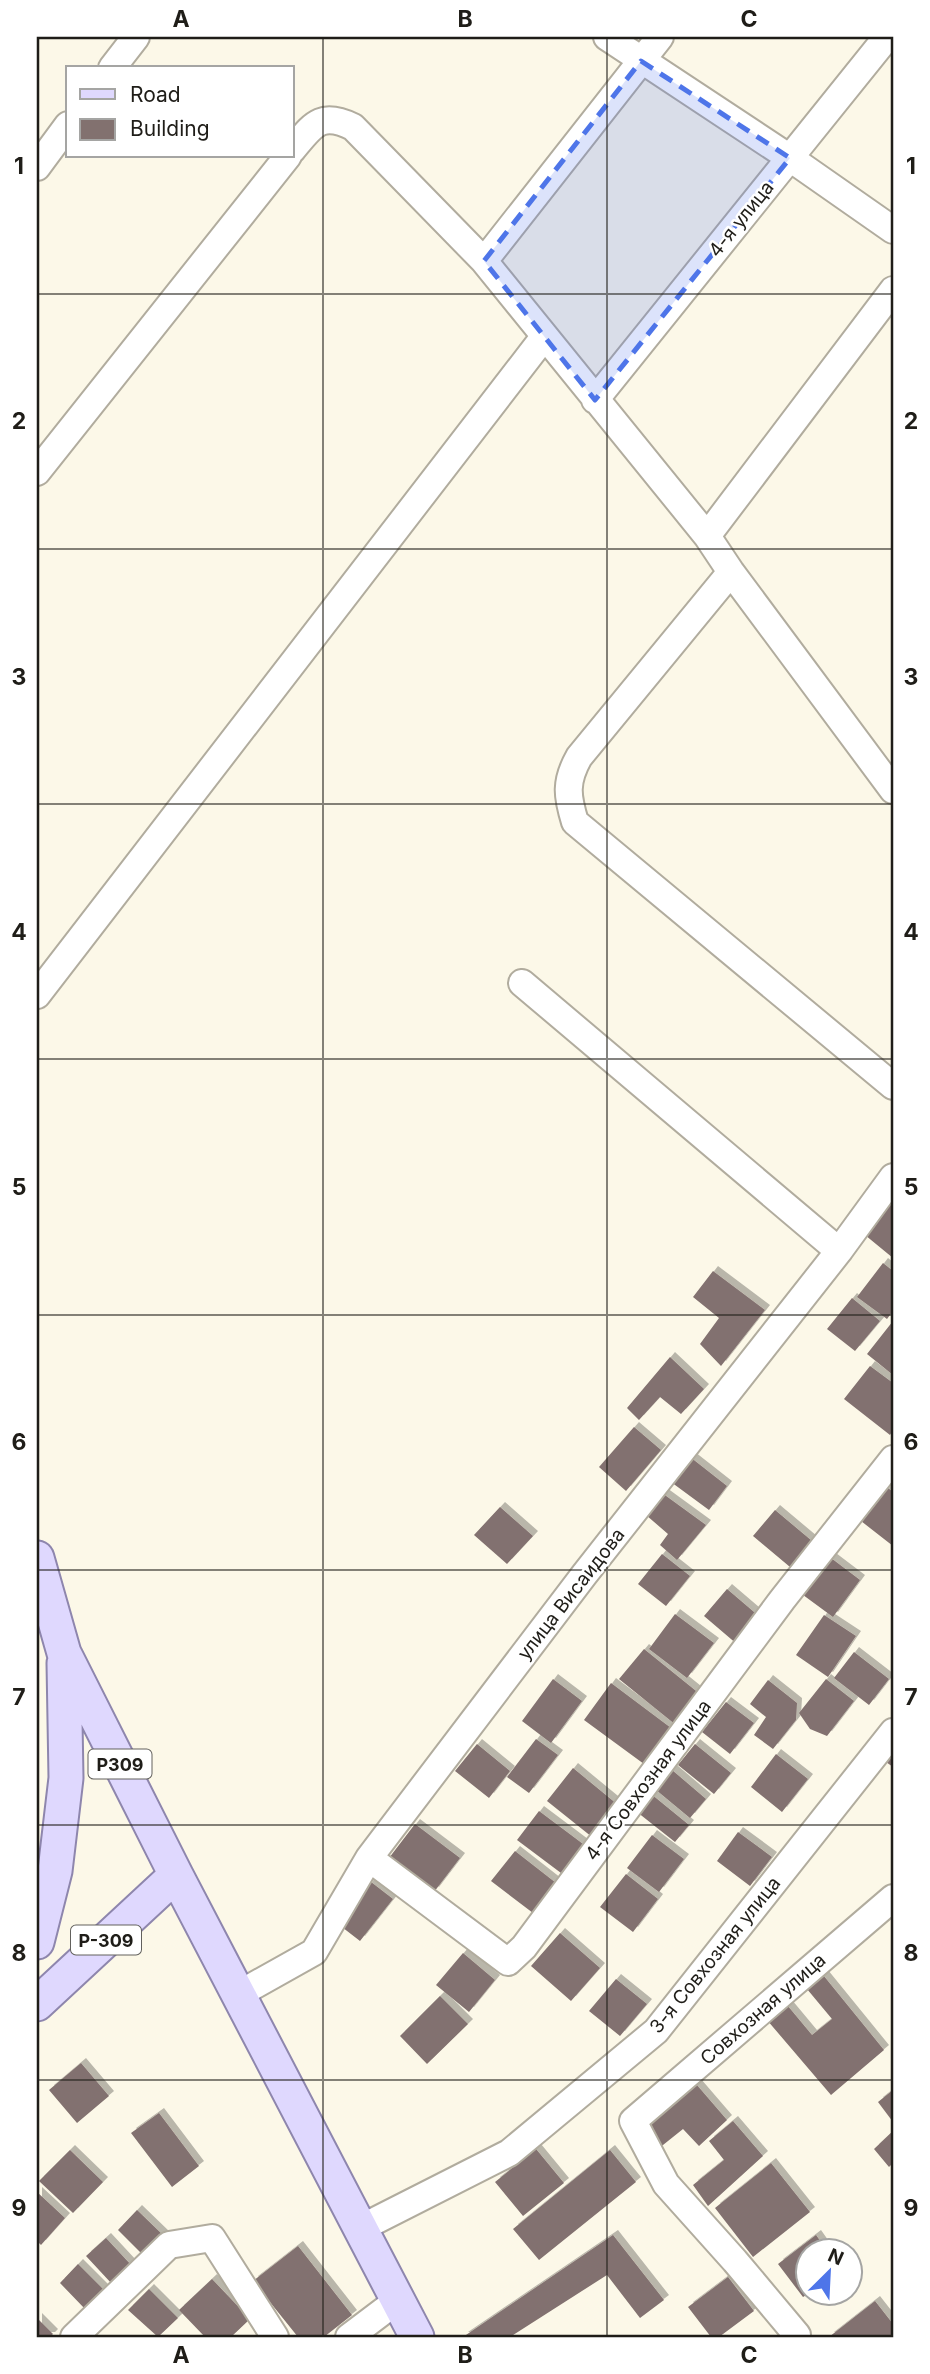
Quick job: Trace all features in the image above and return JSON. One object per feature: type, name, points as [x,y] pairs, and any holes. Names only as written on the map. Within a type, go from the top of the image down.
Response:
[{"type":"main road","points":[[37,1558],[64,1653],[66,1779],[55,1871],[37,1942]]},
{"type":"main road","name":"Р309","points":[[64,1653],[176,1875]]},
{"type":"main road","points":[[176,1875],[417,2337]]},
{"type":"main road","name":"Р-309","points":[[37,2004],[176,1875]]},
{"type":"street","points":[[114,66],[136,37]]},
{"type":"street","points":[[607,37],[893,230]]},
{"type":"street","points":[[484,261],[660,37]]},
{"type":"street","name":"4-я улица","points":[[595,400],[887,37]]},
{"type":"street","points":[[294,148],[321,121],[336,119],[353,127],[484,261],[707,536],[893,790]]},
{"type":"street","points":[[37,167],[66,128]]},
{"type":"street","points":[[37,472],[286,158]]},
{"type":"street","points":[[707,536],[893,290]]},
{"type":"street","points":[[37,995],[544,337]]},
{"type":"street","points":[[731,572],[579,757],[569,775],[569,802],[575,822],[893,1086]]},
{"type":"street","points":[[522,983],[839,1251]]},
{"type":"street","name":"улица Висаидова","points":[[239,1993],[314,1952],[369,1858],[576,1586],[892,1182]]},
{"type":"street","name":"4-я Совхозная улица","points":[[369,1858],[508,1962],[524,1947],[782,1600],[893,1459]]},
{"type":"street","name":"3-я Совхозная улица","points":[[361,2228],[509,2153],[656,2031],[893,1732]]},
{"type":"street","name":"Совхозная улица","points":[[797,2335],[736,2261],[666,2184],[632,2121],[890,1908]]},
{"type":"street","points":[[74,2337],[169,2245],[212,2238],[275,2337]]},
{"type":"street","points":[[349,2337],[398,2300]]},
{"type":"highlighted area","points":[[641,61],[790,158],[595,400],[484,261]]},
{"type":"building","points":[[890,1203],[893,1206],[893,1258],[865,1235]]},
{"type":"building","points":[[883,1263],[893,1271],[893,1311],[887,1319],[857,1297]]},
{"type":"building","points":[[713,1271],[765,1310],[721,1366],[700,1344],[719,1318],[693,1297]]},
{"type":"building","points":[[852,1298],[880,1321],[855,1351],[827,1329]]},
{"type":"building","points":[[893,1321],[893,1375],[867,1354]]},
{"type":"building","points":[[670,1357],[704,1389],[681,1414],[660,1397],[639,1420],[627,1408]]},
{"type":"building","points":[[870,1366],[893,1383],[893,1430],[890,1435],[844,1399]]},
{"type":"building","points":[[634,1427],[661,1450],[626,1491],[599,1467]]},
{"type":"building","points":[[690,1457],[727,1486],[709,1510],[671,1482]]},
{"type":"building","points":[[888,1488],[893,1492],[893,1546],[861,1521]]},
{"type":"building","points":[[662,1493],[706,1525],[677,1560],[660,1545],[668,1534],[646,1515]]},
{"type":"building","points":[[500,1507],[533,1536],[507,1564],[474,1535]]},
{"type":"building","points":[[775,1510],[812,1541],[790,1567],[753,1536]]},
{"type":"building","points":[[662,1554],[690,1576],[666,1606],[638,1584]]},
{"type":"building","points":[[827,1555],[860,1580],[833,1617],[799,1592]]},
{"type":"building","points":[[727,1589],[761,1618],[738,1645],[704,1616]]},
{"type":"building","points":[[675,1614],[714,1643],[687,1678],[649,1649]]},
{"type":"building","points":[[824,1615],[856,1636],[828,1677],[796,1655]]},
{"type":"building","points":[[644,1649],[701,1695],[676,1725],[619,1679]]},
{"type":"building","points":[[854,1652],[889,1679],[869,1705],[834,1678]]},
{"type":"building","points":[[553,1679],[582,1701],[551,1743],[522,1721]]},
{"type":"building","points":[[826,1679],[854,1701],[827,1736],[810,1729],[799,1713]]},
{"type":"building","points":[[768,1680],[797,1703],[796,1720],[773,1749],[754,1735],[766,1717],[750,1704]]},
{"type":"building","points":[[611,1683],[671,1728],[644,1764],[584,1720]]},
{"type":"building","points":[[726,1702],[754,1723],[730,1754],[702,1732]]},
{"type":"building","points":[[536,1739],[558,1755],[529,1793],[507,1777]]},
{"type":"building","points":[[477,1744],[510,1771],[489,1798],[455,1771]]},
{"type":"building","points":[[695,1744],[731,1773],[714,1794],[678,1765]]},
{"type":"building","points":[[893,1751],[893,1767],[886,1762]]},
{"type":"building","points":[[776,1754],[808,1779],[782,1812],[751,1787]]},
{"type":"building","points":[[573,1768],[618,1805],[592,1837],[547,1801]]},
{"type":"building","points":[[672,1770],[706,1799],[690,1818],[655,1789]]},
{"type":"building","points":[[651,1794],[689,1825],[675,1842],[637,1812]]},
{"type":"building","points":[[539,1811],[583,1844],[561,1873],[517,1840]]},
{"type":"building","points":[[415,1824],[460,1858],[434,1892],[389,1858]]},
{"type":"building","points":[[738,1832],[772,1857],[750,1886],[717,1861]]},
{"type":"building","points":[[652,1835],[684,1859],[659,1892],[627,1868]]},
{"type":"building","points":[[515,1851],[556,1883],[533,1913],[491,1881]]},
{"type":"building","points":[[626,1874],[658,1899],[633,1932],[600,1907]]},
{"type":"building","points":[[371,1882],[393,1899],[360,1941],[338,1924]]},
{"type":"building","points":[[560,1933],[600,1968],[571,2001],[531,1966]]},
{"type":"building","points":[[463,1953],[495,1980],[469,2012],[436,1985]]},
{"type":"building","points":[[823,1975],[884,2050],[831,2095],[767,2020],[787,2005],[812,2035],[832,2019],[807,1989]]},
{"type":"building","points":[[616,1979],[647,2004],[620,2036],[589,2011]]},
{"type":"building","points":[[440,1996],[468,2024],[427,2064],[400,2036]]},
{"type":"building","points":[[81,2063],[109,2096],[77,2123],[49,2090]]},
{"type":"building","points":[[696,2084],[727,2120],[699,2146],[683,2129],[658,2149],[643,2130]]},
{"type":"building","points":[[893,2090],[893,2122],[878,2102]]},
{"type":"building","points":[[159,2113],[199,2166],[172,2187],[131,2133]]},
{"type":"building","points":[[733,2121],[763,2156],[708,2206],[693,2185],[724,2160],[709,2141]]},
{"type":"building","points":[[893,2131],[893,2163],[889,2167],[874,2149]]},
{"type":"building","points":[[536,2149],[564,2183],[523,2216],[495,2182]]},
{"type":"building","points":[[70,2150],[103,2182],[73,2213],[39,2181]]},
{"type":"building","points":[[610,2150],[636,2182],[539,2260],[513,2229]]},
{"type":"building","points":[[771,2163],[810,2212],[753,2257],[715,2208]]},
{"type":"building","points":[[37,2192],[65,2218],[41,2245],[37,2241]]},
{"type":"building","points":[[137,2210],[165,2237],[145,2257],[118,2230]]},
{"type":"building","points":[[613,2235],[664,2300],[640,2318],[607,2275],[510,2337],[463,2337]]},
{"type":"building","points":[[106,2238],[132,2266],[112,2284],[86,2256]]},
{"type":"building","points":[[298,2246],[352,2315],[324,2337],[298,2337],[253,2281]]},
{"type":"building","points":[[794,2252],[794,2285],[778,2264]]},
{"type":"building","points":[[78,2264],[105,2291],[86,2310],[60,2283]]},
{"type":"building","points":[[728,2277],[754,2311],[719,2337],[711,2337],[688,2307]]},
{"type":"building","points":[[212,2279],[250,2319],[231,2337],[205,2337],[179,2310]]},
{"type":"building","points":[[149,2289],[178,2318],[158,2337],[128,2310]]},
{"type":"building","points":[[875,2301],[893,2324],[893,2337],[829,2337]]},
{"type":"building","points":[[37,2318],[53,2334],[50,2337],[37,2337]]}]
